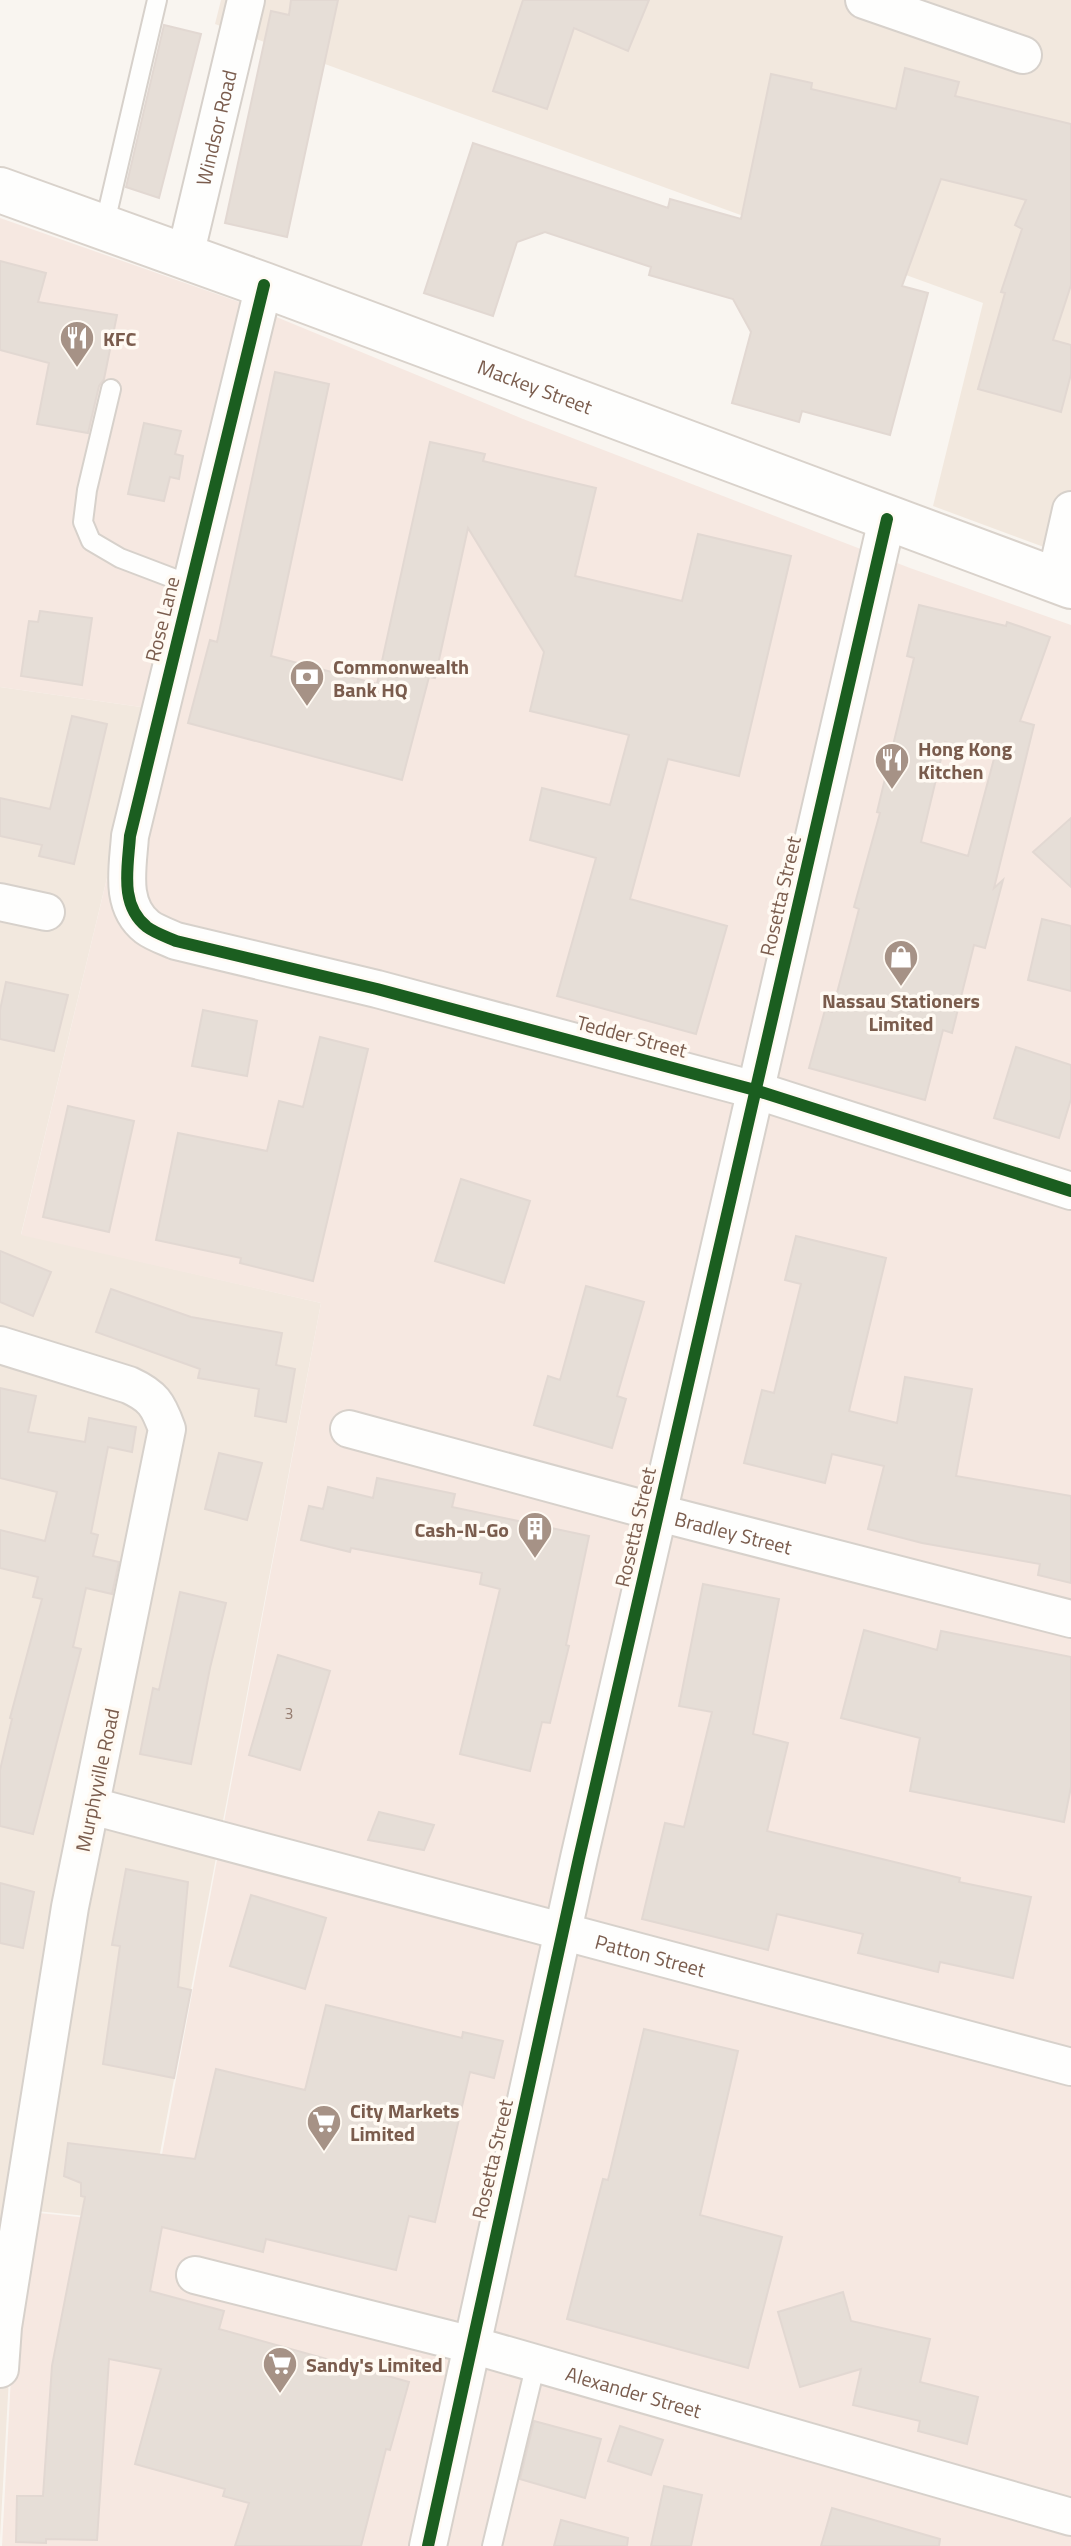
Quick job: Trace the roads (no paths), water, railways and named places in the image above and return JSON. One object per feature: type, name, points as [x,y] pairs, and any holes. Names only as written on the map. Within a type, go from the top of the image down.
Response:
[{"type":"main road","name":"Mackey Street","points":[[0,190],[264,285],[1063,583]]},
{"type":"street","name":"Windsor Road","points":[[185,256],[246,0]]},
{"type":"street","points":[[864,0],[1023,55]]},
{"type":"street","name":"Rose Lane","points":[[176,941],[148,928],[136,916],[126,892],[130,836],[264,285]]},
{"type":"street","points":[[1063,583],[1071,510]]},
{"type":"street","name":"Rosetta Street","points":[[428,2546],[564,1931],[887,519]]},
{"type":"street","points":[[0,902],[46,912]]},
{"type":"street","name":"Tedder Street","points":[[176,941],[377,989],[755,1090],[1071,1191]]},
{"type":"street","name":"Murphyville Road","points":[[0,1345],[147,1393],[160,1407],[167,1429],[70,1907],[1,2327],[0,2369]]},
{"type":"street","name":"Bradley Street","points":[[349,1429],[1071,1619]]},
{"type":"street","name":"Patton Street","points":[[92,1806],[1071,2067]]},
{"type":"street","name":"Alexander Street","points":[[195,2275],[472,2345],[1071,2517]]},
{"type":"lane","points":[[104,227],[157,0]]},
{"type":"lane","points":[[111,389],[87,490],[83,522],[91,541],[120,558],[191,585]]},
{"type":"lane","points":[[492,2546],[536,2363]]},
{"type":"place","name":"KFC","points":[[77,369]]},
{"type":"place","name":"Commonwealth Bank HQ","points":[[307,708]]},
{"type":"place","name":"Hong Kong Kitchen","points":[[892,791]]},
{"type":"place","name":"Nassau Stationers Limited","points":[[901,988]]},
{"type":"place","name":"Cash-N-Go","points":[[535,1560]]},
{"type":"place","name":"City Markets Limited","points":[[324,2153]]},
{"type":"place","name":"Sandy's Limited","points":[[280,2395]]}]
